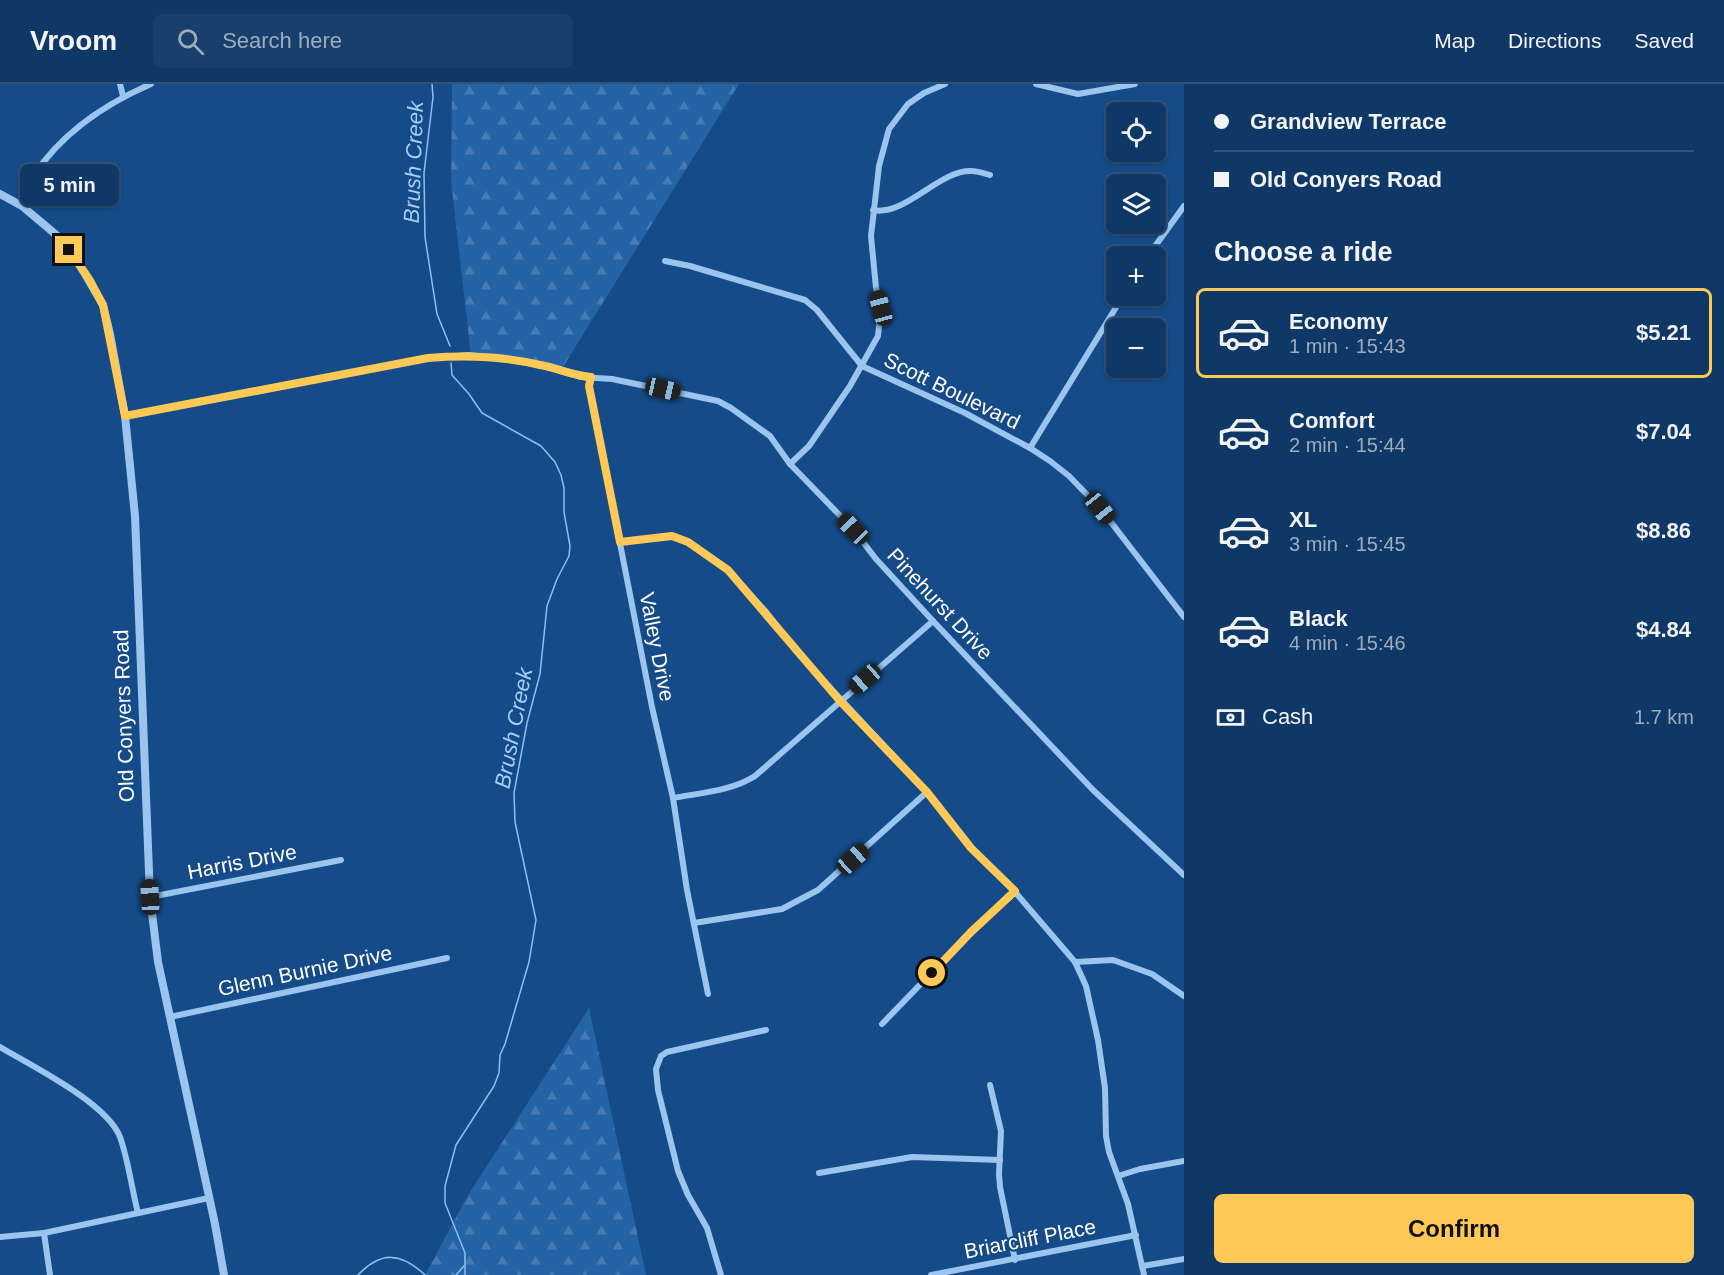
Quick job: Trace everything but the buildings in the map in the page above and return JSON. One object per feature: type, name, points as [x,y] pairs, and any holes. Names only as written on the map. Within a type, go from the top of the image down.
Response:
[{"type":"street","points":[[120,84],[123,96]]},
{"type":"street","points":[[22,206],[32,177],[66,136],[123,96],[151,84]]},
{"type":"street","points":[[790,464],[809,446],[862,366],[878,336],[881,308],[876,288],[871,236],[879,166],[888,129],[908,104],[924,93],[945,84]]},
{"type":"street","points":[[1036,84],[1078,94],[1095,87],[1135,84]]},
{"type":"street","points":[[873,210],[880,212],[900,205],[961,172],[972,171],[990,175]]},
{"type":"street","name":"Old Conyers Road","points":[[0,194],[22,206],[60,238],[78,262],[103,305],[125,416],[135,516],[150,897],[158,962],[224,1275]]},
{"type":"street","points":[[1155,246],[1184,206]]},
{"type":"street","name":"Scott Boulevard","points":[[665,261],[690,266],[805,300],[818,310],[862,366],[965,413],[1050,461],[1069,476],[1100,508],[1184,617]]},
{"type":"street","points":[[1030,448],[1117,306]]},
{"type":"street","name":"Pinehurst Drive","points":[[125,416],[428,358],[469,355],[541,365],[580,377],[663,389],[717,401],[731,408],[770,436],[790,464],[853,529],[876,559],[933,621],[1093,790],[1184,875]]},
{"type":"street","name":"Valley Drive","points":[[591,377],[589,386],[652,707],[673,798],[687,890],[708,994]]},
{"type":"street","points":[[620,542],[672,536],[688,542],[711,556],[741,582],[796,651],[927,792],[971,848],[1015,891],[1075,962],[1086,986],[1098,1040],[1105,1088],[1106,1136],[1109,1152],[1128,1204],[1144,1275]]},
{"type":"street","points":[[673,798],[747,781],[833,710],[840,701],[933,621]]},
{"type":"street","points":[[694,923],[782,909],[818,890],[927,792]]},
{"type":"street","name":"Harris Drive","points":[[150,897],[341,860]]},
{"type":"street","points":[[882,1024],[971,932],[1015,891]]},
{"type":"street","name":"Glenn Burnie Drive","points":[[170,1017],[447,958]]},
{"type":"street","points":[[1075,962],[1113,960],[1152,974],[1184,996]]},
{"type":"street","points":[[721,1275],[707,1228],[688,1195],[678,1171],[658,1090],[656,1069],[661,1056],[667,1052],[766,1030]]},
{"type":"street","points":[[0,1047],[71,1090],[100,1110],[112,1123],[120,1137],[138,1214]]},
{"type":"street","points":[[990,1085],[1001,1131],[1000,1187],[1015,1260]]},
{"type":"street","points":[[819,1173],[912,1157],[1000,1160]]},
{"type":"street","points":[[1118,1176],[1140,1169],[1184,1161]]},
{"type":"street","points":[[0,1237],[44,1233],[209,1198]]},
{"type":"street","points":[[44,1233],[50,1275]]},
{"type":"street","name":"Briarcliff Place","points":[[931,1275],[1136,1235]]},
{"type":"street","points":[[1143,1266],[1184,1259]]},
{"type":"green space","points":[[452,84],[739,84],[561,370],[471,356],[451,180]]},
{"type":"green space","points":[[589,1008],[646,1275],[425,1275],[468,1195]]},
{"type":"waterway","name":"Brush Creek","points":[[432,84],[433,97],[424,173],[425,237],[437,314],[450,346]]},
{"type":"waterway","name":"Brush Creek","points":[[451,363],[452,375],[482,413],[541,446],[555,462],[564,488],[564,512],[570,546],[569,556],[547,606],[540,674],[527,723],[514,793],[515,822],[536,920],[529,962],[500,1055],[499,1073],[494,1086],[456,1145],[445,1186],[445,1203],[465,1253],[465,1275]]},
{"type":"waterway","points":[[358,1275],[375,1262],[391,1257],[408,1262],[425,1275]]},
{"type":"waterway","points":[[456,1275],[464,1266]]},
{"type":"route","points":[[69,250],[103,305],[125,416],[428,358],[469,355],[504,359],[541,365],[580,377],[591,377],[589,386],[620,542],[672,536],[688,542],[728,570],[741,582],[796,651],[840,701],[927,792],[971,848],[1015,891],[932,973]]}]
